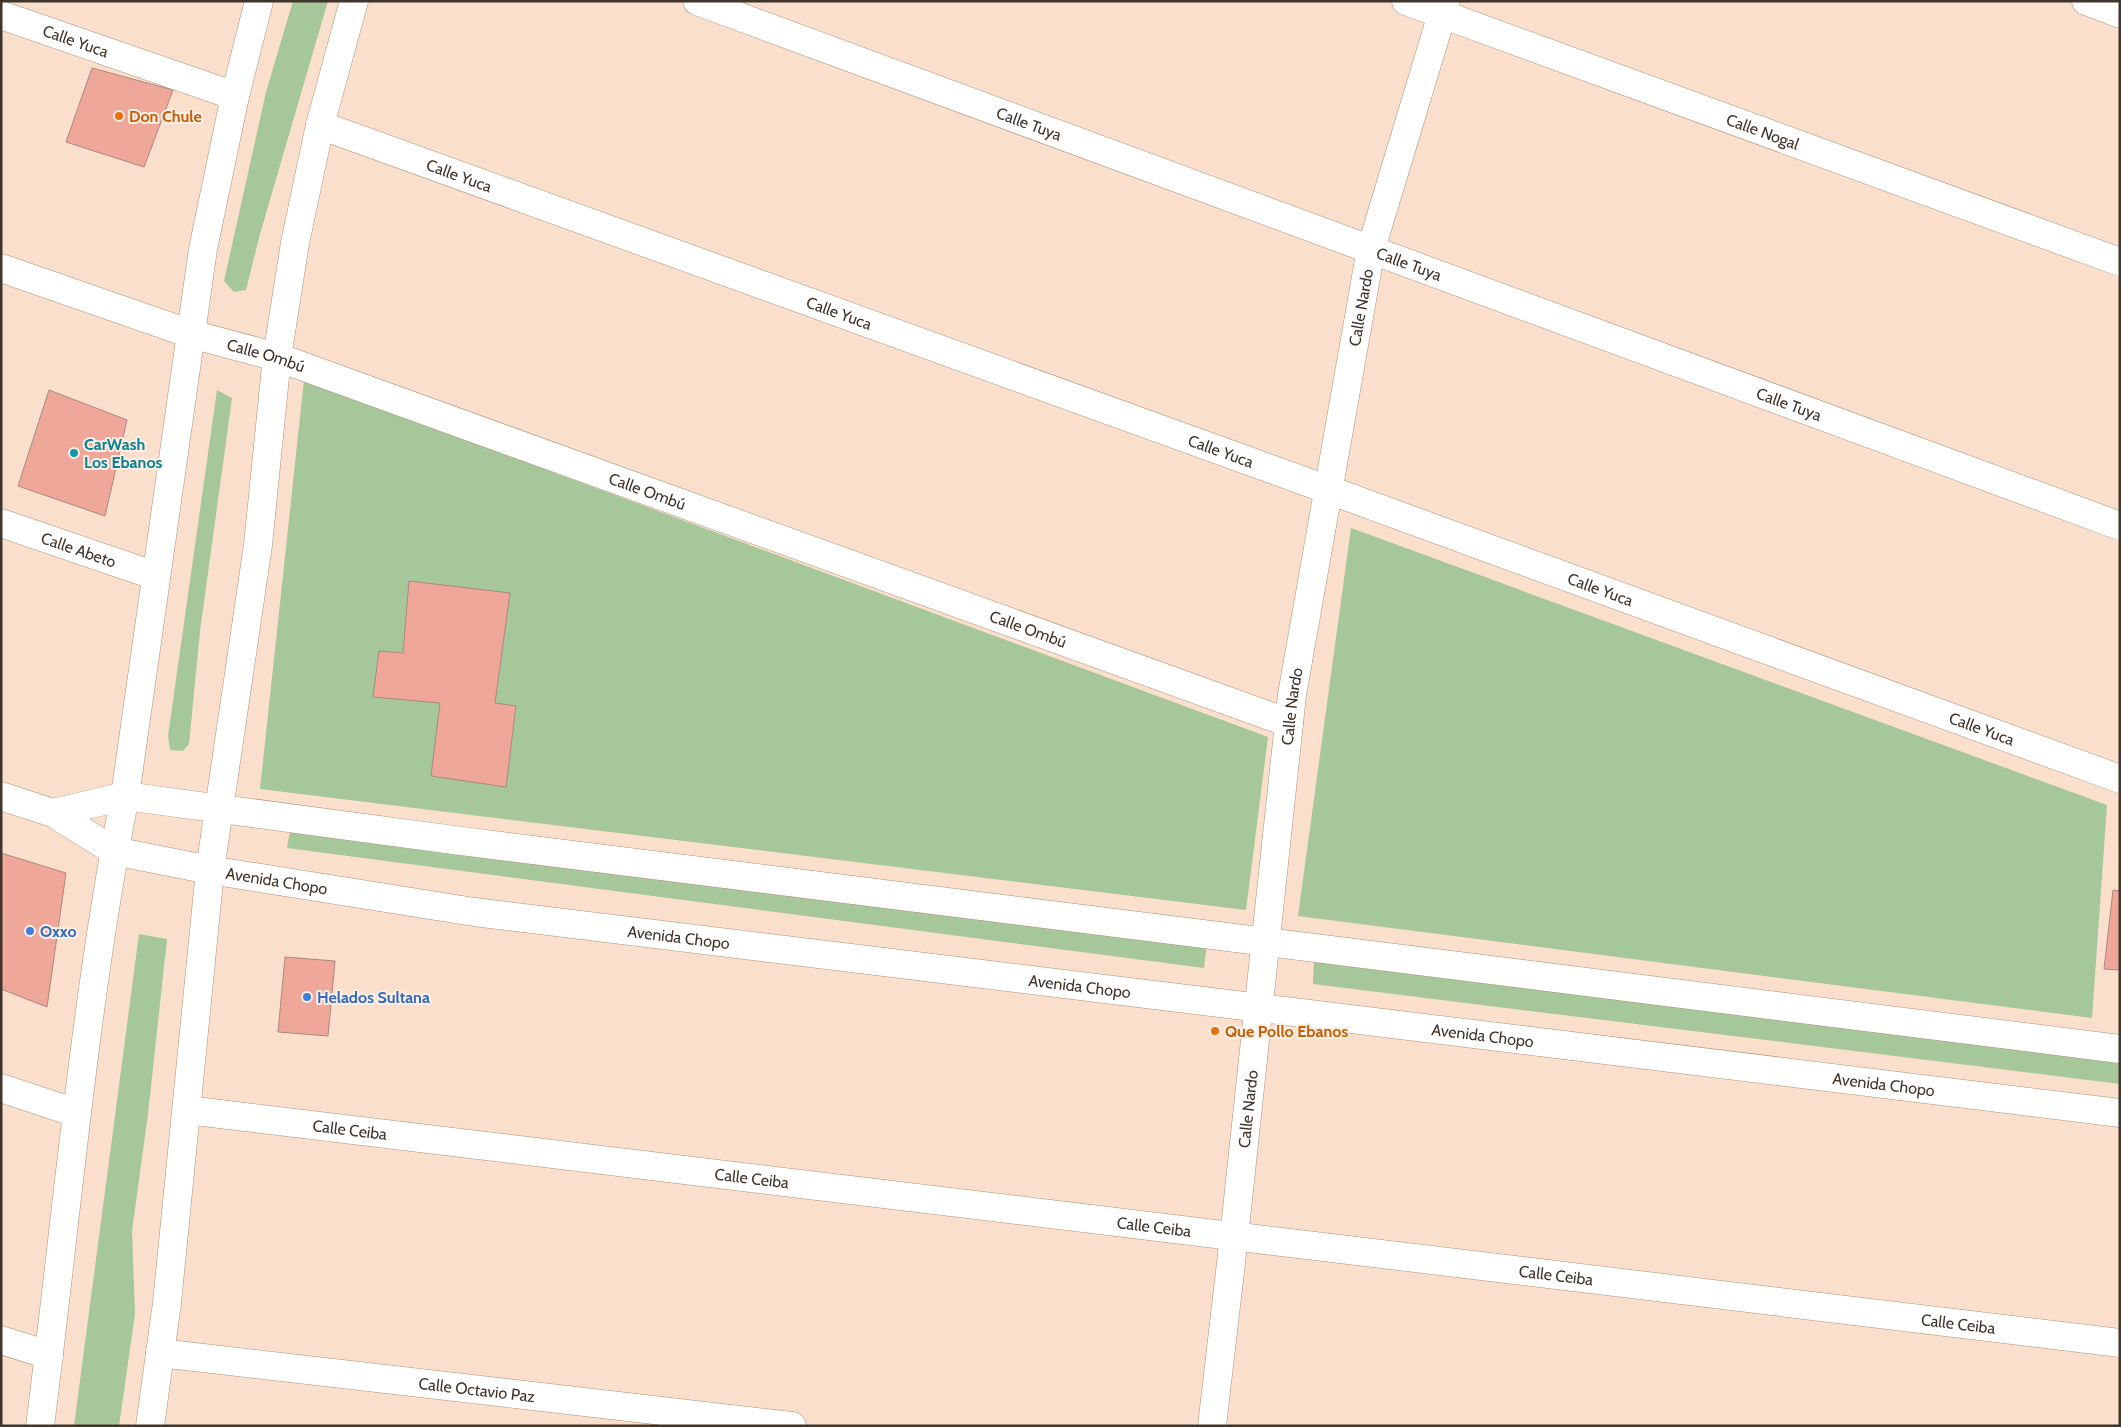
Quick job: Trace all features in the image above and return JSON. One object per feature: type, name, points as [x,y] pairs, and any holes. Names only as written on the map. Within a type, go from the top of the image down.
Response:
[{"type":"street","points":[[40,1426],[76,1113],[114,851],[125,796],[203,249],[235,96],[259,1]]},
{"type":"street","points":[[150,1426],[187,1110],[210,870],[258,545],[277,357],[295,243],[320,125],[354,1]]},
{"type":"street","name":"Calle Tuya","points":[[697,1],[2120,526]]},
{"type":"street","name":"Calle Nogal","points":[[1406,1],[1445,8],[2120,262]]},
{"type":"street","points":[[2086,1],[2120,14]]},
{"type":"street","name":"Calle Nardo","points":[[1212,1426],[1292,695],[1371,249],[1445,8]]},
{"type":"street","name":"Calle Yuca","points":[[1,15],[235,96]]},
{"type":"street","name":"Calle Yuca","points":[[320,125],[1329,490],[2120,779]]},
{"type":"street","name":"Calle Ombú","points":[[1,268],[191,334],[277,357],[1289,723]]},
{"type":"street","name":"Calle Abeto","points":[[1,523],[156,576]]},
{"type":"street","name":"Avenida Chopo","points":[[1,796],[53,813],[114,851],[210,870],[474,912],[2120,1114]]},
{"type":"street","points":[[53,813],[125,796],[454,840],[1265,943],[2120,1049]]},
{"type":"street","points":[[1,1088],[76,1113]]},
{"type":"street","name":"Calle Ceiba","points":[[187,1110],[2120,1343]]},
{"type":"street","points":[[1,1340],[49,1355]]},
{"type":"street","name":"Calle Octavio Paz","points":[[160,1353],[792,1426]]},
{"type":"green space","points":[[293,1],[328,1],[260,234],[246,290],[234,292],[224,281],[266,92]]},
{"type":"green space","points":[[304,380],[1268,737],[1246,910],[260,789]]},
{"type":"green space","points":[[217,390],[232,398],[200,631],[189,744],[183,751],[170,750],[168,736]]},
{"type":"green space","points":[[1351,528],[2107,805],[2092,1018],[1298,916]]},
{"type":"green space","points":[[290,831],[1207,943],[1204,968],[287,848]]},
{"type":"green space","points":[[139,934],[167,939],[148,1114],[132,1231],[135,1314],[119,1426],[74,1426]]},
{"type":"green space","points":[[1314,959],[2120,1058],[2120,1084],[1313,984]]},
{"type":"building","name":"Don Chule","points":[[92,68],[173,90],[144,167],[66,142]]},
{"type":"building","name":"CarWash Los Ebanos","points":[[49,390],[127,420],[105,516],[18,486]]},
{"type":"building","points":[[409,581],[510,593],[495,703],[516,706],[506,787],[431,776],[440,703],[373,697],[379,651],[403,653]]},
{"type":"building","name":"Oxxo","points":[[1,853],[66,873],[47,1007],[1,989]]},
{"type":"building","points":[[2113,890],[2120,891],[2120,970],[2104,969]]},
{"type":"building","name":"Helados Sultana","points":[[285,957],[335,961],[328,1036],[278,1032]]},
{"type":"place","name":"Don Chule","points":[[119,116]]},
{"type":"place","name":"CarWash Los Ebanos","points":[[74,453]]},
{"type":"place","name":"Oxxo","points":[[30,931]]},
{"type":"place","name":"Helados Sultana","points":[[307,997]]},
{"type":"place","name":"Que Pollo Ebanos","points":[[1215,1031]]}]
